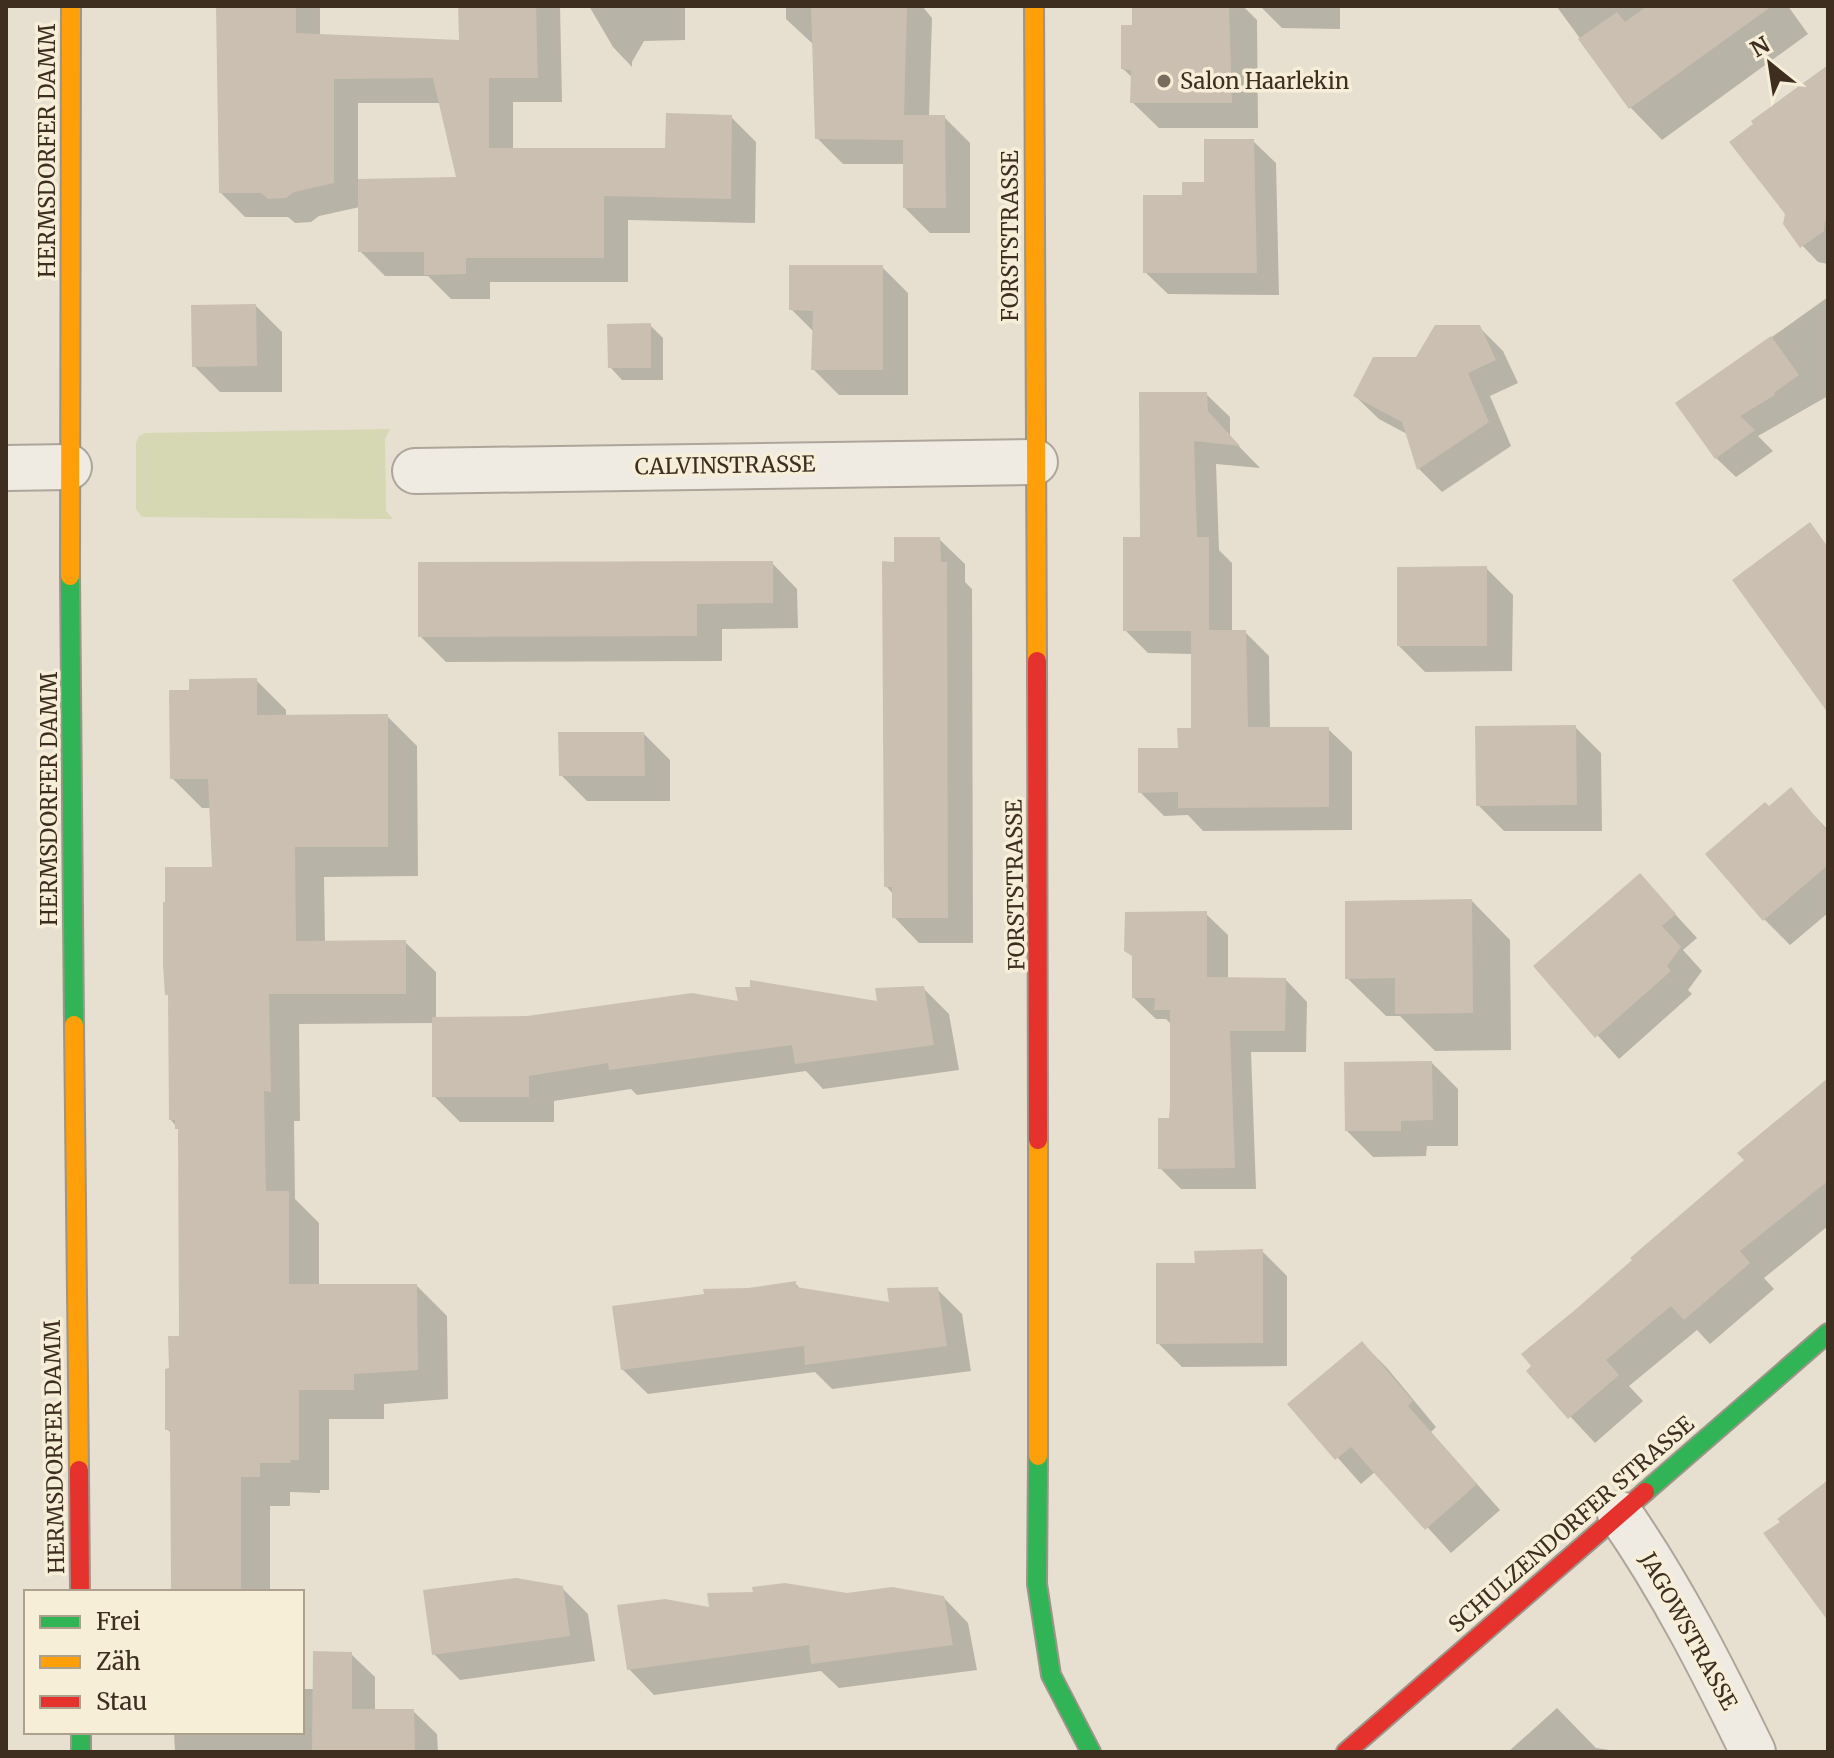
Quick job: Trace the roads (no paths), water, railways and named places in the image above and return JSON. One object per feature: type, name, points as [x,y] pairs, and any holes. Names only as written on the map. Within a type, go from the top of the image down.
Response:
[{"type":"street","name":"HERMSDORFER DAMM","points":[[71,6],[69,467],[80,1590]]},
{"type":"street","name":"FORSTSTRASSE","points":[[1034,6],[1040,933],[1037,1584],[1051,1675],[1091,1752]]},
{"type":"street","name":"CALVINSTRASSE","points":[[415,471],[1035,462]]},
{"type":"street","points":[[6,468],[69,467]]},
{"type":"street","name":"SCHULZENDORFER STRASSE","points":[[1346,1752],[1828,1333]]},
{"type":"street","name":"JAGOWSTRASSE","points":[[1620,1514],[1646,1551],[1698,1641],[1753,1752]]},
{"type":"place","name":"Salon Haarlekin","points":[[1164,81]]}]
